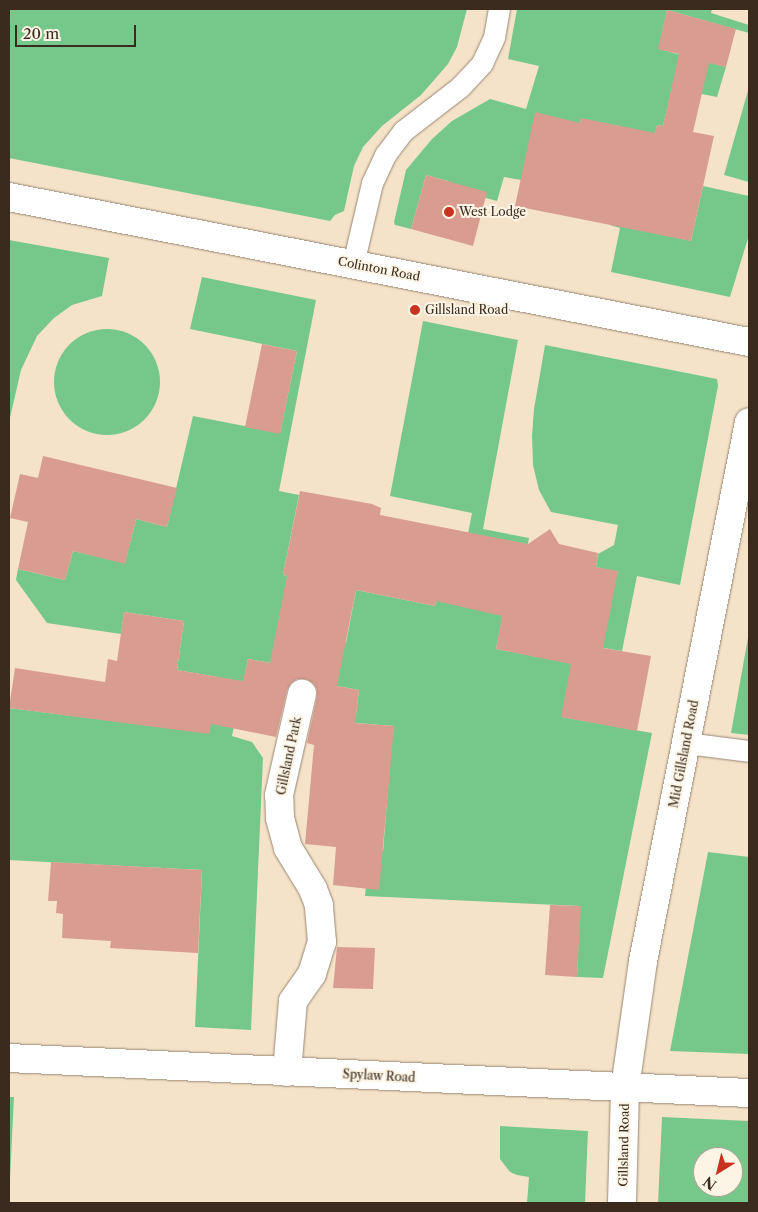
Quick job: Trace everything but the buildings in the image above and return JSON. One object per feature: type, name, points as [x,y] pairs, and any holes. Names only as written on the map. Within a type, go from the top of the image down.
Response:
[{"type":"street","name":"Colinton Road","points":[[9,197],[749,342]]},
{"type":"street","name":"Mid Gillsland Road","points":[[625,1088],[644,961],[749,422]]},
{"type":"street","name":"Gillsland Park","points":[[287,1072],[293,1000],[312,974],[322,942],[319,905],[313,889],[288,848],[280,818],[279,796],[302,694]]},
{"type":"street","name":"Spylaw Road","points":[[9,1058],[749,1093]]},
{"type":"street","name":"Gillsland Road","points":[[622,1203],[625,1088]]},
{"type":"lane","points":[[353,264],[372,183],[384,155],[403,131],[460,87],[482,63],[494,37],[499,9]]},
{"type":"lane","points":[[686,743],[749,751]]},
{"type":"green space","points":[[9,9],[467,9],[457,47],[448,64],[421,95],[382,126],[363,147],[354,166],[344,211],[335,215],[330,221],[9,158]]},
{"type":"green space","points":[[517,9],[712,9],[711,13],[749,25],[749,33],[667,10],[659,49],[726,67],[717,97],[672,88],[663,126],[657,125],[641,198],[655,233],[691,241],[703,186],[749,196],[749,235],[730,297],[611,272],[620,228],[610,225],[626,152],[620,126],[581,119],[576,141],[521,180],[504,177],[497,201],[453,189],[448,181],[426,175],[411,229],[395,225],[394,222],[406,170],[432,139],[452,121],[490,99],[526,109],[539,66],[508,59]]},
{"type":"green space","points":[[749,87],[749,182],[724,175]]},
{"type":"green space","points":[[9,240],[109,258],[102,296],[72,305],[54,318],[37,336],[21,370],[9,422]]},
{"type":"green space","points":[[202,277],[316,300],[279,491],[299,495],[283,575],[287,576],[315,637],[346,643],[356,590],[435,606],[436,601],[458,585],[472,513],[390,496],[423,321],[518,340],[483,529],[529,538],[525,558],[506,598],[496,649],[574,664],[618,572],[596,567],[598,554],[614,545],[618,525],[551,512],[539,490],[533,465],[532,436],[534,409],[545,345],[717,379],[718,386],[680,585],[637,576],[622,651],[592,646],[562,717],[652,733],[603,978],[577,977],[580,906],[365,896],[369,850],[383,851],[393,726],[320,720],[356,715],[359,690],[326,684],[327,673],[248,659],[232,736],[252,742],[263,758],[251,1030],[195,1027],[202,870],[9,860],[9,708],[209,733],[218,677],[177,670],[184,621],[124,612],[121,634],[47,623],[16,580],[18,569],[65,580],[73,551],[125,563],[136,519],[167,527],[193,416],[280,433],[297,351],[190,329]]},
{"type":"green space","points":[[107,329],[127,333],[144,345],[156,362],[160,382],[156,402],[144,419],[127,431],[107,435],[87,431],[70,419],[58,402],[54,382],[58,362],[70,345],[87,333]]},
{"type":"green space","points":[[749,632],[749,735],[731,733]]},
{"type":"green space","points":[[708,852],[749,857],[749,1054],[670,1051]]},
{"type":"green space","points":[[9,1097],[14,1097],[9,1200]]},
{"type":"green space","points":[[662,1117],[749,1121],[749,1203],[658,1203]]},
{"type":"green space","points":[[500,1126],[588,1131],[585,1203],[527,1203],[529,1177],[510,1172],[500,1159]]},
{"type":"place","name":"West Lodge","points":[[449,212]]},
{"type":"place","name":"Gillsland Road","points":[[415,310]]}]
